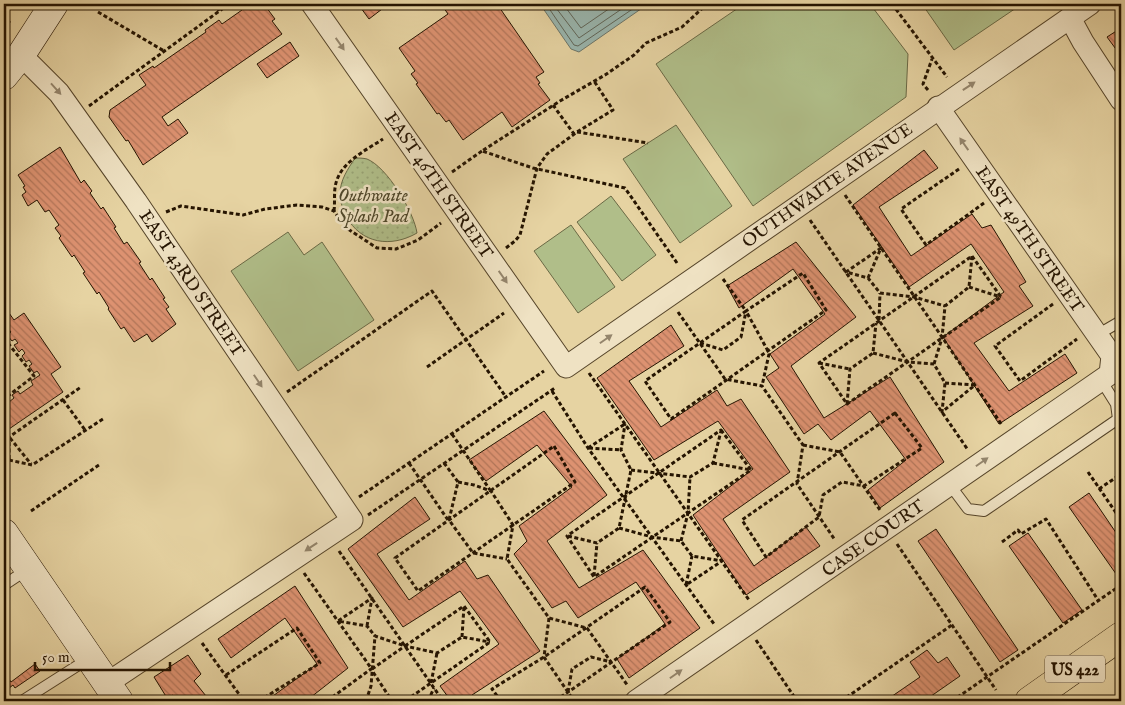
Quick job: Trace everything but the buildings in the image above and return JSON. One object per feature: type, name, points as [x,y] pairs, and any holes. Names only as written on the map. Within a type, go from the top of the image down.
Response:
[{"type":"main road","name":"US 422","points":[[1029,701],[1121,636]]},
{"type":"street","points":[[4,76],[21,55],[54,4]]},
{"type":"street","name":"EAST 46TH STREET","points":[[312,4],[566,367]]},
{"type":"street","name":"OUTHWAITE AVENUE","points":[[566,367],[933,99],[1070,18],[1090,4]]},
{"type":"street","points":[[1070,18],[1082,42],[1121,100]]},
{"type":"street","name":"EAST 43RD STREET","points":[[21,55],[59,93],[360,518]]},
{"type":"street","name":"EAST 49TH STREET","points":[[933,99],[1090,334],[1112,356],[1106,377]]},
{"type":"street","name":"CASE COURT","points":[[633,696],[950,485],[1106,377]]},
{"type":"street","points":[[4,533],[112,692],[360,518]]},
{"type":"lane","points":[[1090,334],[1121,321]]},
{"type":"lane","points":[[950,485],[968,509],[984,511],[1118,419],[1116,404],[1106,377]]},
{"type":"lane","points":[[4,585],[28,569]]},
{"type":"lane","points":[[22,701],[89,658]]},
{"type":"path","points":[[214,4],[220,10]]},
{"type":"path","points":[[89,106],[230,4]]},
{"type":"path","points":[[452,173],[482,151],[594,82],[634,55],[646,43],[682,27],[707,4]]},
{"type":"path","points":[[892,4],[946,77]]},
{"type":"path","points":[[98,12],[164,51]]},
{"type":"path","points":[[4,19],[10,23]]},
{"type":"path","points":[[932,58],[924,84],[933,99]]},
{"type":"path","points":[[503,249],[520,235],[537,168],[547,154],[613,110],[594,82]]},
{"type":"path","points":[[554,105],[576,133],[648,143]]},
{"type":"path","points":[[384,139],[352,159],[342,171],[335,186],[334,211],[345,227],[377,248],[396,249],[418,240],[442,223]]},
{"type":"path","points":[[482,151],[537,168],[625,188],[677,263]]},
{"type":"path","points":[[966,165],[901,209],[921,238],[926,245],[990,199]]},
{"type":"path","points":[[843,192],[1002,426]]},
{"type":"path","points":[[160,214],[181,206],[243,215],[297,204],[334,211]]},
{"type":"path","points":[[807,215],[878,322],[908,362],[973,457]]},
{"type":"path","points":[[846,272],[881,248]]},
{"type":"path","points":[[868,278],[881,248]]},
{"type":"path","points":[[819,363],[972,256]]},
{"type":"path","points":[[942,412],[945,383],[934,364],[942,338],[944,306],[969,287],[972,256]]},
{"type":"path","points":[[972,256],[1001,297]]},
{"type":"path","points":[[819,363],[850,369],[873,353],[880,293],[868,278],[846,272]]},
{"type":"path","points":[[803,273],[826,310],[671,419],[645,381],[746,312],[803,273]]},
{"type":"path","points":[[721,277],[746,312],[768,351],[762,386]]},
{"type":"path","points":[[969,287],[1001,297]]},
{"type":"path","points":[[285,394],[432,290],[506,397]]},
{"type":"path","points":[[880,293],[914,296],[944,306]]},
{"type":"path","points":[[847,404],[1001,297]]},
{"type":"path","points":[[1059,299],[995,346],[1020,381],[1090,334]]},
{"type":"path","points":[[676,309],[725,379],[762,386],[803,445],[797,484],[840,548]]},
{"type":"path","points":[[700,343],[723,350],[741,336],[746,312]]},
{"type":"path","points":[[427,367],[504,313]]},
{"type":"path","points":[[4,338],[34,376],[4,398]]},
{"type":"path","points":[[873,353],[908,362],[934,364]]},
{"type":"path","points":[[819,363],[847,404]]},
{"type":"path","points":[[847,404],[850,369]]},
{"type":"path","points":[[587,370],[754,607]]},
{"type":"path","points":[[356,498],[544,372]]},
{"type":"path","points":[[945,383],[975,386]]},
{"type":"path","points":[[942,412],[975,386]]},
{"type":"path","points":[[9,437],[81,387]]},
{"type":"path","points":[[360,518],[553,389],[588,448],[719,631]]},
{"type":"path","points":[[63,400],[85,430]]},
{"type":"path","points":[[895,413],[922,448],[864,486],[842,482],[823,495],[819,518],[766,557],[742,520],[798,481],[895,413]]},
{"type":"path","points":[[4,462],[9,460],[32,465],[103,418]]},
{"type":"path","points":[[588,448],[625,424]]},
{"type":"path","points":[[567,536],[597,543],[619,528],[631,470],[621,450],[625,424]]},
{"type":"path","points":[[631,470],[690,477],[713,462],[721,430]]},
{"type":"path","points":[[567,536],[721,430]]},
{"type":"path","points":[[721,430],[751,470]]},
{"type":"path","points":[[452,434],[513,525],[507,559],[549,618],[587,628],[633,696]]},
{"type":"path","points":[[9,437],[9,460]]},
{"type":"path","points":[[9,437],[32,465]]},
{"type":"path","points":[[803,445],[840,452],[885,517]]},
{"type":"path","points":[[554,446],[575,482],[418,591],[395,558],[449,520],[554,446]]},
{"type":"path","points":[[588,448],[621,450]]},
{"type":"path","points":[[713,462],[751,470]]},
{"type":"path","points":[[409,463],[473,554],[507,559]]},
{"type":"path","points":[[444,463],[458,482],[491,490]]},
{"type":"path","points":[[31,511],[99,465]]},
{"type":"path","points":[[594,577],[751,470]]},
{"type":"path","points":[[1088,472],[1121,520]]},
{"type":"path","points":[[1099,489],[1121,474]]},
{"type":"path","points":[[682,542],[688,513],[690,477]]},
{"type":"path","points":[[449,520],[458,482]]},
{"type":"path","points":[[1002,542],[1018,530],[1021,534],[1046,519],[1098,600]]},
{"type":"path","points":[[619,528],[652,537],[682,542],[692,556],[722,561]]},
{"type":"path","points":[[567,536],[594,577]]},
{"type":"path","points":[[892,536],[996,690]]},
{"type":"path","points":[[594,577],[597,543]]},
{"type":"path","points":[[338,548],[443,701]]},
{"type":"path","points":[[686,585],[692,556]]},
{"type":"path","points":[[686,585],[722,561]]},
{"type":"path","points":[[302,571],[372,669],[392,701]]},
{"type":"path","points":[[952,701],[1121,585]]},
{"type":"path","points":[[500,701],[492,689],[587,628],[646,587],[670,622],[555,701]]},
{"type":"path","points":[[338,621],[372,598]]},
{"type":"path","points":[[367,626],[372,598]]},
{"type":"path","points":[[327,701],[464,606]]},
{"type":"path","points":[[462,637],[464,606]]},
{"type":"path","points":[[464,606],[490,642]]},
{"type":"path","points":[[549,618],[544,656],[574,701]]},
{"type":"path","points":[[338,621],[367,626],[375,636],[405,646],[437,653],[462,637],[490,642]]},
{"type":"path","points":[[841,701],[952,625]]},
{"type":"path","points":[[226,675],[297,628],[320,663],[259,701]]},
{"type":"path","points":[[752,633],[797,701]]},
{"type":"path","points":[[368,701],[375,636]]},
{"type":"path","points":[[201,641],[244,701]]},
{"type":"path","points":[[405,701],[490,642]]},
{"type":"path","points":[[431,684],[437,653]]},
{"type":"path","points":[[568,692],[572,668],[591,657],[611,662]]},
{"type":"path","points":[[428,701],[434,688]]},
{"type":"green space","points":[[744,4],[870,4],[908,54],[906,97],[753,206],[656,64]]},
{"type":"green space","points":[[922,4],[1022,4],[954,50]]},
{"type":"green space","points":[[676,125],[732,206],[680,243],[623,159]]},
{"type":"green space","name":"Outhwaite Splash Pad","points":[[355,158],[367,159],[383,171],[391,180],[411,214],[417,233],[397,241],[377,241],[360,233],[352,225],[341,203],[340,189],[343,179]]},
{"type":"green space","points":[[611,196],[656,255],[622,281],[577,222]]},
{"type":"green space","points":[[571,225],[615,287],[578,313],[534,251]]},
{"type":"green space","points":[[288,232],[304,255],[322,242],[374,320],[298,371],[231,271]]},
{"type":"water","points":[[540,4],[648,4],[579,52],[571,49]]}]
